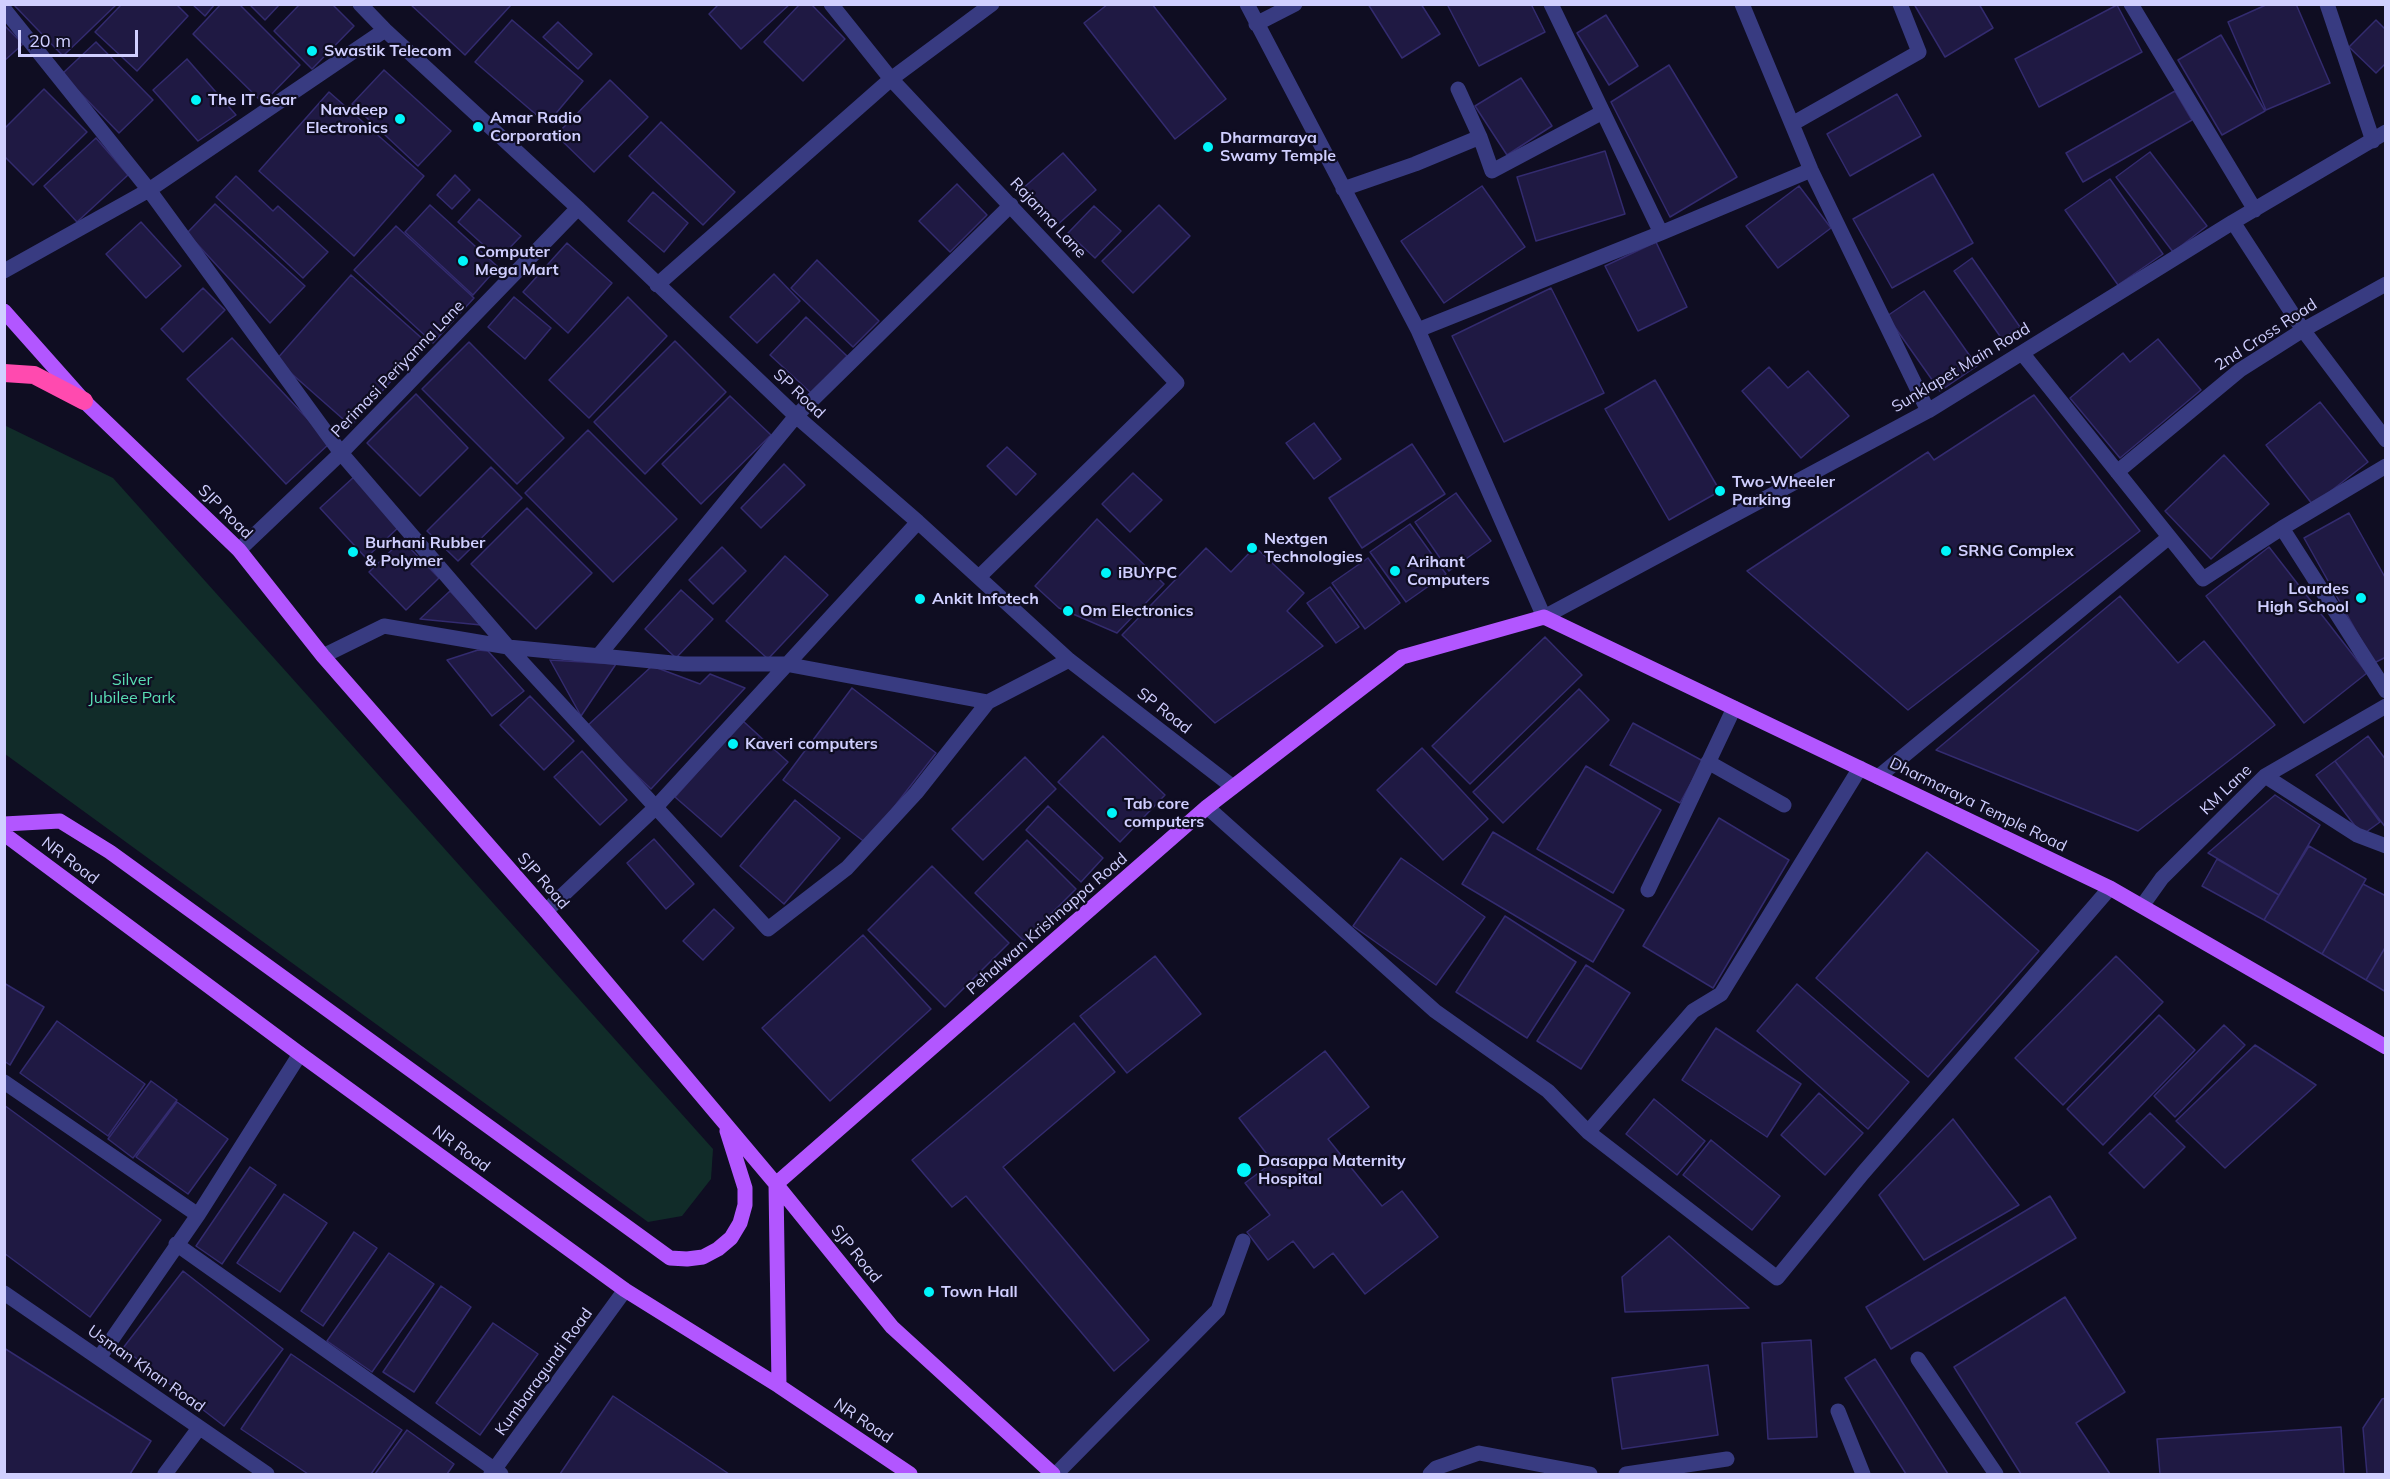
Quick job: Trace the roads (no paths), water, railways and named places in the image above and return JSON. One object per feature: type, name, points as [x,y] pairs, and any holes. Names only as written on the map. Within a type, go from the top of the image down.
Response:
[{"type":"highway","points":[[4,373],[34,375],[84,401]]},
{"type":"main road","name":"SJP Road","points":[[4,311],[84,401],[239,550],[323,656],[546,912],[776,1185],[892,1327],[1055,1474]]},
{"type":"main road","name":"Dharmaraya Temple Road","points":[[1544,617],[2110,888],[2385,1047]]},
{"type":"main road","name":"Pehalwan Krishnappa Road","points":[[776,1185],[1207,807],[1402,657],[1544,617]]},
{"type":"main road","points":[[4,824],[60,821],[110,852],[670,1258],[703,1257],[718,1249],[731,1238],[740,1223],[745,1205],[745,1188],[725,1124]]},
{"type":"main road","name":"NR Road","points":[[4,834],[300,1054],[625,1290],[779,1386],[910,1474]]},
{"type":"main road","points":[[776,1185],[779,1386]]},
{"type":"street","name":"SP Road","points":[[360,4],[796,416],[918,522],[1069,660],[1233,787]]},
{"type":"street","name":"Rajanna Lane","points":[[831,4],[891,79],[1178,384],[979,577]]},
{"type":"street","points":[[657,285],[891,79],[992,4]]},
{"type":"street","points":[[1247,4],[1418,330],[1544,617]]},
{"type":"street","points":[[1256,24],[1295,4]]},
{"type":"street","points":[[1551,4],[1661,233]]},
{"type":"street","points":[[1742,4],[1811,170],[1928,411]]},
{"type":"street","points":[[1792,124],[1919,52],[1900,4]]},
{"type":"street","points":[[2131,4],[2255,210]]},
{"type":"street","points":[[2327,4],[2379,136]]},
{"type":"street","points":[[4,9],[150,190],[341,453],[508,647],[768,929],[847,868],[916,793],[988,702],[1069,660]]},
{"type":"street","points":[[4,271],[150,190],[385,30]]},
{"type":"street","points":[[1458,89],[1480,137],[1492,171],[1603,112]]},
{"type":"street","name":"Sunklapet Main Road","points":[[1544,617],[1928,411],[2233,222],[2379,136]]},
{"type":"street","points":[[1343,189],[1415,164],[1480,137]]},
{"type":"street","points":[[1418,330],[1811,170]]},
{"type":"street","points":[[599,655],[796,416],[1011,205]]},
{"type":"street","name":"Perimasi Periyanna Lane","points":[[239,550],[341,453],[578,208]]},
{"type":"street","points":[[2233,222],[2303,330],[2385,440]]},
{"type":"street","name":"2nd Cross Road","points":[[2117,472],[2240,370],[2303,330],[2385,284]]},
{"type":"street","points":[[2022,353],[2203,579],[2385,466]]},
{"type":"street","points":[[546,912],[655,808],[918,522]]},
{"type":"street","points":[[2282,528],[2385,691]]},
{"type":"street","points":[[1878,777],[2168,538]]},
{"type":"street","points":[[323,656],[384,626],[508,647],[682,664],[785,664],[988,702]]},
{"type":"street","name":"KM Lane","points":[[2142,906],[2162,878],[2265,776],[2385,706]]},
{"type":"street","points":[[1648,890],[1734,708]]},
{"type":"street","points":[[1708,762],[1784,805]]},
{"type":"street","points":[[1588,1132],[1693,1011],[1721,994],[1860,768]]},
{"type":"street","points":[[2265,776],[2356,835],[2385,846]]},
{"type":"street","points":[[1207,807],[1435,1011],[1548,1091],[1588,1132],[1777,1278],[1863,1173],[2110,888]]},
{"type":"street","points":[[99,1358],[198,1215],[300,1054]]},
{"type":"street","points":[[4,1082],[198,1215]]},
{"type":"street","points":[[1055,1474],[1218,1310],[1244,1241]]},
{"type":"street","points":[[176,1244],[496,1473]]},
{"type":"street","name":"Kumbaragundi Road","points":[[496,1473],[625,1290]]},
{"type":"street","name":"Usman Khan Road","points":[[4,1293],[267,1474]]},
{"type":"street","points":[[1918,1359],[1996,1474]]},
{"type":"street","points":[[1838,1412],[1863,1474]]},
{"type":"street","points":[[165,1474],[199,1428]]},
{"type":"street","points":[[1430,1474],[1436,1468],[1479,1453],[1590,1474]]},
{"type":"street","points":[[1626,1474],[1727,1459]]},
{"type":"place","name":"Swastik Telecom","points":[[312,51]]},
{"type":"place","name":"The IT Gear","points":[[196,100]]},
{"type":"place","name":"Navdeep Electronics","points":[[400,119]]},
{"type":"place","name":"Amar Radio Corporation","points":[[478,127]]},
{"type":"place","name":"Dharmaraya Swamy Temple","points":[[1208,147]]},
{"type":"place","name":"Computer Mega Mart","points":[[463,261]]},
{"type":"place","name":"Two-Wheeler Parking","points":[[1720,491]]},
{"type":"place","name":"Nextgen Technologies","points":[[1252,548]]},
{"type":"place","name":"SRNG Complex","points":[[1946,551]]},
{"type":"place","name":"Burhani Rubber & Polymer","points":[[353,552]]},
{"type":"place","name":"Arihant Computers","points":[[1395,571]]},
{"type":"place","name":"iBUYPC","points":[[1106,573]]},
{"type":"place","name":"Lourdes High School","points":[[2361,598]]},
{"type":"place","name":"Ankit Infotech","points":[[920,599]]},
{"type":"place","name":"Om Electronics","points":[[1068,611]]},
{"type":"place","name":"Kaveri computers","points":[[733,744]]},
{"type":"place","name":"Tab core computers","points":[[1112,813]]},
{"type":"place","name":"Dasappa Maternity Hospital","points":[[1244,1170]]},
{"type":"place","name":"Town Hall","points":[[929,1292]]},
{"type":"park label","name":"Silver Jubilee Park","points":[[132,689]]}]
